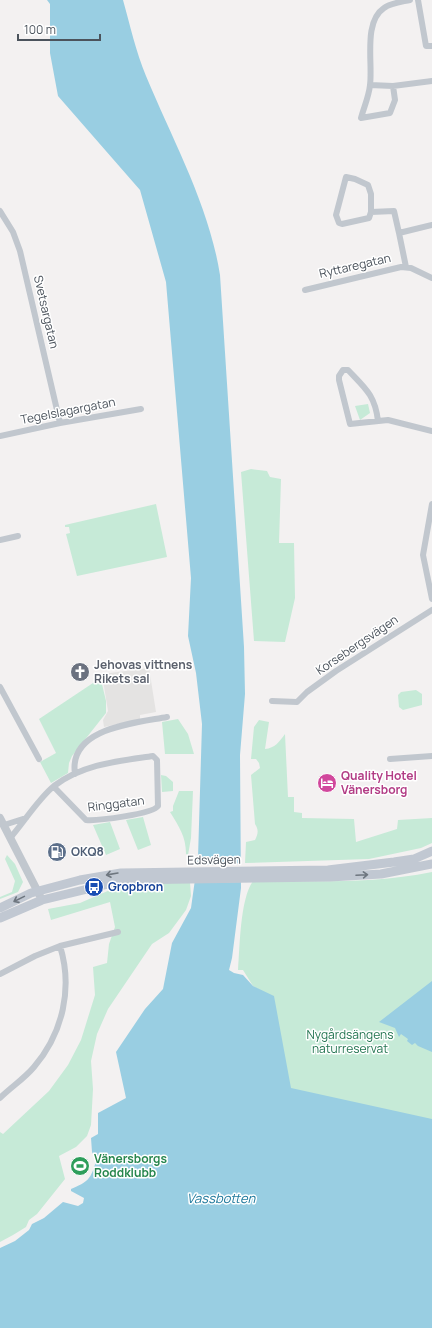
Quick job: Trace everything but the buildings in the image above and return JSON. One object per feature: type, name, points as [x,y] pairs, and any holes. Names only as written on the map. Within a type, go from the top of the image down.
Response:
[{"type":"main road","name":"Edsvägen","points":[[253,875],[366,867],[414,858],[432,851]]},
{"type":"main road","name":"Edsvägen","points":[[0,918],[42,900],[125,880],[179,876],[381,874],[432,864]]},
{"type":"main road","name":"Edsvägen","points":[[0,908],[38,891],[80,880],[121,873],[179,876]]},
{"type":"street","points":[[393,86],[395,100],[390,112],[361,118],[370,85],[370,40],[374,19],[380,11],[388,5],[410,0]]},
{"type":"street","points":[[418,0],[426,46],[432,46]]},
{"type":"street","points":[[370,85],[393,86],[432,81]]},
{"type":"street","points":[[346,177],[368,185],[371,194],[371,212],[369,218],[342,224],[337,220],[336,215],[346,177]]},
{"type":"street","name":"Svetsargatan","points":[[0,211],[14,232],[20,251],[60,423]]},
{"type":"street","points":[[371,212],[394,211],[406,267]]},
{"type":"street","points":[[399,233],[432,225]]},
{"type":"street","name":"Ryttaregatan","points":[[305,290],[406,267],[432,278]]},
{"type":"street","points":[[378,421],[375,403],[372,397],[348,370],[343,370],[339,376],[339,380],[350,424],[378,421],[399,422],[432,431]]},
{"type":"street","name":"Tegelslagargatan","points":[[0,436],[60,423],[141,409]]},
{"type":"street","points":[[432,504],[423,555],[425,571],[432,599]]},
{"type":"street","points":[[0,540],[18,536]]},
{"type":"street","name":"Korsebergsvägen","points":[[272,701],[297,702],[307,692],[336,671],[432,610]]},
{"type":"street","points":[[0,687],[39,759]]},
{"type":"street","points":[[75,774],[74,762],[77,755],[97,734],[107,729],[167,717]]},
{"type":"street","name":"Ringgatan","points":[[11,837],[54,787],[75,774],[106,763],[153,756],[157,760],[157,808],[143,813],[86,820],[54,787]]},
{"type":"street","points":[[390,759],[432,756]]},
{"type":"street","points":[[26,818],[2,821],[42,900]]},
{"type":"street","points":[[0,974],[35,956],[60,946],[118,932]]},
{"type":"street","points":[[0,1098],[34,1068],[49,1045],[57,1027],[66,989],[65,965],[60,946]]},
{"type":"shaded area","points":[[149,668],[156,712],[140,715],[140,719],[104,727],[103,720],[108,711],[102,674]]},
{"type":"green space","points":[[368,404],[370,413],[360,420],[355,406]]},
{"type":"green space","points":[[251,469],[267,471],[270,477],[281,479],[279,543],[294,543],[295,598],[285,642],[254,641],[241,472]]},
{"type":"green space","points":[[156,504],[167,557],[77,576],[66,534],[70,533],[69,527],[65,527],[65,525]]},
{"type":"green space","points":[[99,679],[101,680],[106,701],[106,713],[72,756],[69,763],[68,773],[51,783],[40,762],[56,753],[39,719]]},
{"type":"green space","points":[[416,690],[422,694],[422,705],[403,710],[399,707],[398,695],[401,692]]},
{"type":"green space","points":[[178,719],[188,734],[194,754],[165,754],[162,722]]},
{"type":"green space","points":[[259,720],[269,722],[265,749],[274,746],[285,734],[288,797],[294,797],[294,812],[302,813],[302,818],[354,819],[356,842],[397,829],[398,820],[432,818],[432,843],[421,848],[369,859],[245,863],[246,842],[255,840],[258,832],[255,824],[251,775],[260,768],[256,759],[251,759],[254,727]]},
{"type":"green space","points":[[161,775],[166,776],[173,782],[173,791],[162,792]]},
{"type":"green space","points":[[179,791],[193,791],[191,838],[188,855],[186,854],[185,842],[181,832],[170,812],[173,811],[173,806]]},
{"type":"green space","points":[[143,817],[151,845],[138,850],[126,820]]},
{"type":"green space","points":[[110,822],[120,849],[106,855],[93,825]]},
{"type":"green space","points":[[7,855],[15,864],[23,882],[18,892],[0,899],[0,897],[12,892],[15,881],[5,859]]},
{"type":"green space","name":"Nygårdsängens naturreservat","points":[[432,872],[432,1156],[267,1123],[261,991],[253,986],[243,970],[238,970],[240,936],[245,899],[253,881],[365,880],[410,876]]},
{"type":"green space","points":[[190,882],[191,896],[186,910],[169,933],[152,944],[108,1009],[97,1034],[91,1061],[93,1089],[91,1125],[87,1136],[76,1147],[59,1156],[65,1179],[37,1214],[29,1220],[26,1227],[0,1242],[0,1132],[3,1134],[49,1091],[68,1065],[81,1040],[95,995],[93,967],[107,963],[109,944],[115,927],[110,902],[51,920],[48,909],[80,903],[110,890],[136,884]]},
{"type":"water","name":"Vassbotten","points":[[47,0],[123,0],[142,67],[199,198],[215,249],[220,275],[244,647],[245,694],[240,755],[241,888],[232,958],[229,970],[243,975],[253,986],[274,996],[291,1088],[432,1119],[432,1328],[0,1328],[0,1248],[15,1241],[29,1230],[32,1224],[44,1218],[63,1202],[78,1206],[83,1203],[84,1198],[71,1191],[71,1189],[85,1182],[90,1176],[94,1167],[96,1161],[92,1152],[91,1138],[98,1134],[98,1113],[126,1098],[116,1052],[145,1009],[163,989],[172,943],[191,908],[198,858],[202,724],[196,673],[188,636],[191,578],[166,282],[140,190],[58,96],[50,53],[50,4]]},
{"type":"water","points":[[432,981],[432,1052],[418,1046],[415,1043],[412,1045],[407,1041],[408,1039],[401,1034],[399,1037],[395,1028],[379,1022]]},
{"type":"pier","name":"Gropbron","points":[[243,863],[243,882],[193,883],[195,865]]},
{"type":"place","name":"Jehovas vittnens Rikets sal","points":[[80,672]]},
{"type":"place","name":"Quality Hotel Vänersborg","points":[[327,783]]},
{"type":"place","name":"OKQ8","points":[[57,852]]},
{"type":"place","name":"Gropbron","points":[[94,887]]},
{"type":"place","name":"Vänersborgs Roddklubb","points":[[80,1166]]}]
